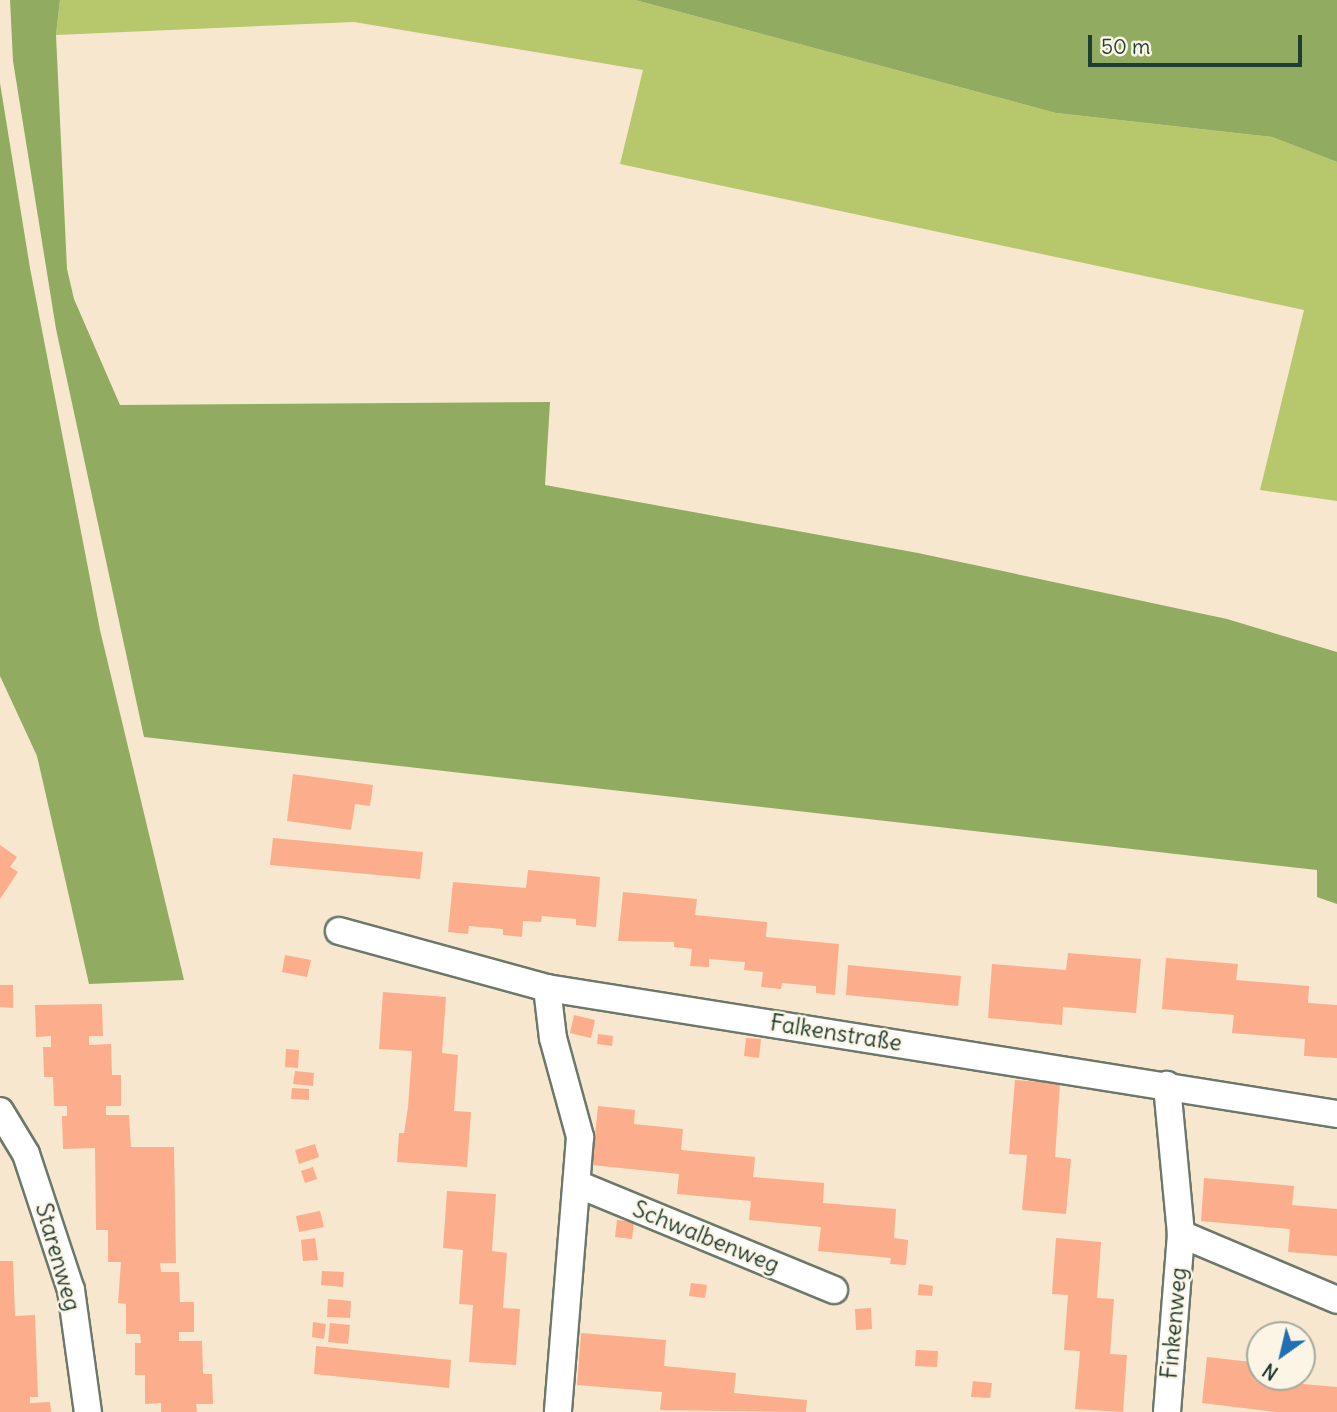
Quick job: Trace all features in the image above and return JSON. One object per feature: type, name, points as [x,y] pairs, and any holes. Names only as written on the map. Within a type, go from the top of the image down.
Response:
[{"type":"street","name":"Falkenstraße","points":[[340,931],[547,988],[1337,1114]]},
{"type":"street","points":[[547,988],[553,1038],[580,1138],[558,1412]]},
{"type":"street","name":"Finkenweg","points":[[1167,1085],[1181,1234],[1167,1412]]},
{"type":"street","name":"Starenweg","points":[[0,1111],[26,1154],[71,1290],[88,1412]]},
{"type":"street","name":"Schwalbenweg","points":[[577,1184],[834,1290]]},
{"type":"street","name":"Finkenweg","points":[[1181,1234],[1337,1300]]},
{"type":"green space","points":[[10,0],[60,0],[56,35],[67,269],[74,299],[120,405],[550,402],[545,485],[918,553],[1227,619],[1337,652],[1337,904],[1317,897],[1317,870],[144,737],[56,329],[13,61]]},
{"type":"green space","points":[[60,0],[635,0],[1056,113],[1272,137],[1337,162],[1337,501],[1260,490],[1304,310],[620,164],[643,70],[354,22],[56,35]]},
{"type":"green space","points":[[635,0],[1337,0],[1337,162],[1272,137],[1056,113]]},
{"type":"green space","points":[[0,83],[30,268],[100,630],[184,980],[89,984],[37,756],[0,676]]},
{"type":"building","points":[[293,774],[373,785],[370,806],[355,804],[351,830],[287,821]]},
{"type":"building","points":[[273,838],[423,852],[420,879],[270,865]]},
{"type":"building","points":[[0,845],[17,857],[10,867],[18,872],[0,899]]},
{"type":"building","points":[[528,870],[600,877],[596,927],[576,925],[576,919],[542,916],[541,922],[523,921],[522,937],[503,935],[503,929],[469,926],[468,934],[448,932],[453,882],[526,888]]},
{"type":"building","points":[[623,892],[697,899],[695,915],[767,922],[766,937],[839,944],[835,995],[816,993],[816,986],[782,983],[781,989],[761,987],[763,972],[744,970],[745,962],[709,959],[709,967],[690,966],[692,949],[674,947],[674,942],[618,941]]},
{"type":"building","points":[[1068,953],[1141,959],[1136,1013],[1063,1007],[1062,1025],[988,1018],[992,964],[1066,970]]},
{"type":"building","points":[[285,955],[311,960],[307,977],[282,972]]},
{"type":"building","points":[[1166,958],[1238,964],[1236,980],[1309,986],[1308,1003],[1337,1005],[1337,1058],[1304,1056],[1305,1039],[1232,1033],[1234,1015],[1162,1009]]},
{"type":"building","points":[[848,965],[961,976],[958,1006],[846,995]]},
{"type":"building","points":[[0,985],[13,985],[13,1008],[0,1007]]},
{"type":"building","points":[[383,992],[446,997],[442,1053],[458,1055],[454,1111],[471,1112],[467,1167],[397,1162],[399,1133],[404,1133],[408,1107],[412,1051],[379,1049]]},
{"type":"building","points":[[102,1004],[103,1036],[89,1036],[89,1045],[111,1044],[112,1075],[121,1075],[121,1106],[106,1106],[106,1115],[129,1115],[131,1147],[174,1147],[176,1263],[160,1263],[161,1272],[179,1272],[180,1302],[194,1302],[194,1332],[179,1332],[179,1341],[202,1341],[203,1374],[212,1374],[213,1404],[196,1404],[197,1412],[161,1412],[161,1403],[145,1404],[145,1375],[135,1375],[135,1343],[141,1343],[140,1334],[126,1334],[126,1304],[118,1303],[121,1262],[108,1262],[108,1230],[96,1230],[95,1148],[63,1149],[62,1116],[67,1116],[67,1106],[54,1106],[53,1077],[44,1077],[43,1047],[51,1047],[51,1036],[36,1037],[35,1005]]},
{"type":"building","points":[[574,1015],[595,1020],[591,1038],[570,1033]]},
{"type":"building","points":[[598,1034],[613,1036],[612,1046],[597,1044]]},
{"type":"building","points":[[746,1038],[761,1039],[759,1058],[744,1056]]},
{"type":"building","points":[[286,1049],[299,1050],[298,1068],[285,1067]]},
{"type":"building","points":[[295,1071],[314,1073],[313,1086],[293,1084]]},
{"type":"building","points":[[1015,1080],[1060,1084],[1055,1157],[1071,1159],[1066,1214],[1022,1210],[1027,1155],[1009,1154]]},
{"type":"building","points":[[292,1088],[309,1089],[309,1100],[291,1099]]},
{"type":"building","points":[[598,1106],[635,1110],[634,1124],[683,1129],[681,1150],[755,1157],[753,1177],[824,1183],[823,1203],[896,1209],[894,1238],[908,1240],[906,1265],[890,1264],[891,1258],[818,1251],[821,1227],[749,1220],[751,1201],[677,1194],[679,1174],[592,1165]]},
{"type":"building","points":[[315,1144],[319,1157],[299,1164],[295,1150]]},
{"type":"building","points":[[313,1167],[317,1179],[305,1183],[301,1171]]},
{"type":"building","points":[[1204,1178],[1294,1186],[1292,1205],[1337,1209],[1337,1256],[1288,1252],[1290,1229],[1201,1221]]},
{"type":"building","points":[[447,1191],[496,1194],[492,1251],[507,1253],[503,1308],[520,1309],[516,1365],[469,1362],[473,1305],[459,1304],[463,1250],[443,1248]]},
{"type":"building","points":[[320,1211],[324,1227],[299,1232],[296,1216]]},
{"type":"building","points":[[617,1220],[634,1222],[632,1239],[615,1237]]},
{"type":"building","points":[[315,1238],[318,1260],[303,1261],[301,1240]]},
{"type":"building","points":[[1056,1238],[1101,1242],[1097,1298],[1114,1299],[1110,1354],[1127,1355],[1123,1412],[1075,1409],[1080,1351],[1064,1350],[1068,1295],[1052,1294]]},
{"type":"building","points":[[0,1261],[13,1261],[15,1316],[35,1315],[38,1397],[30,1397],[30,1403],[50,1402],[51,1412],[0,1412]]},
{"type":"building","points":[[322,1271],[344,1272],[343,1287],[321,1285]]},
{"type":"building","points":[[691,1283],[707,1285],[705,1298],[689,1296]]},
{"type":"building","points":[[919,1284],[933,1286],[932,1296],[918,1295]]},
{"type":"building","points":[[328,1299],[351,1301],[350,1318],[327,1317]]},
{"type":"building","points":[[871,1308],[872,1329],[856,1330],[855,1309]]},
{"type":"building","points":[[313,1322],[326,1324],[324,1339],[312,1337]]},
{"type":"building","points":[[330,1323],[350,1325],[348,1344],[328,1342]]},
{"type":"building","points":[[581,1333],[666,1340],[664,1366],[736,1373],[734,1393],[807,1400],[806,1412],[660,1410],[662,1392],[577,1385]]},
{"type":"building","points":[[316,1346],[451,1360],[449,1388],[314,1374]]},
{"type":"building","points":[[916,1350],[938,1351],[937,1367],[915,1366]]},
{"type":"building","points":[[1207,1357],[1246,1361],[1246,1391],[1316,1391],[1316,1385],[1337,1387],[1337,1412],[1277,1412],[1202,1403]]},
{"type":"building","points":[[973,1381],[992,1383],[990,1398],[971,1397]]}]
